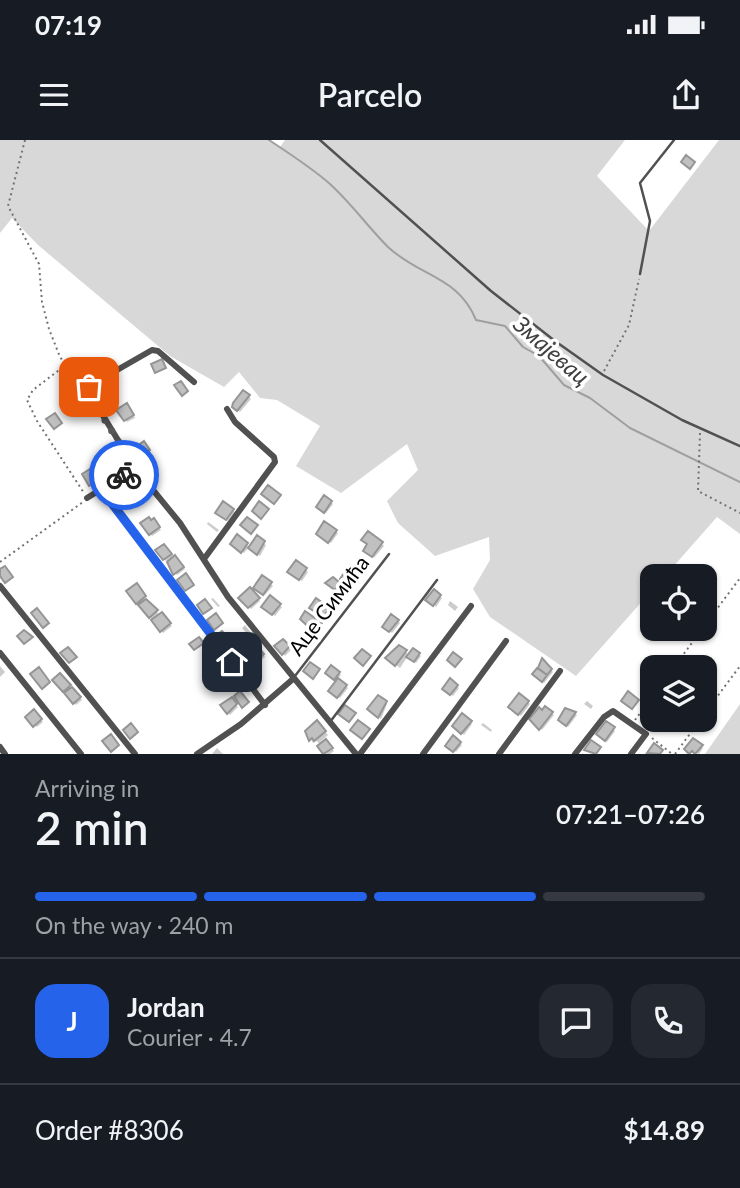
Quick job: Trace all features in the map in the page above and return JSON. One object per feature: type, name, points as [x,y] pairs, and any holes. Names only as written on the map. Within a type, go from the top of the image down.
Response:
[{"type":"street","points":[[194,382],[158,351],[152,350],[91,385],[88,391],[135,468],[180,523],[228,597],[293,679],[358,754],[471,606]]},
{"type":"street","points":[[204,559],[272,467],[275,459],[229,415],[227,409]]},
{"type":"street","points":[[87,498],[135,468]]},
{"type":"street","points":[[101,489],[265,705]]},
{"type":"street","points":[[0,586],[135,754]]},
{"type":"street","points":[[423,754],[506,641]]},
{"type":"street","points":[[0,653],[80,754]]},
{"type":"street","points":[[499,754],[560,671]]},
{"type":"street","name":"Аце Симића","points":[[197,754],[265,705],[293,679]]},
{"type":"street","points":[[575,754],[604,717],[613,711],[646,734],[631,754]]},
{"type":"street","points":[[0,747],[5,754]]},
{"type":"lane","points":[[320,140],[414,219],[491,291],[603,375],[700,428],[740,446]]},
{"type":"lane","points":[[640,274],[650,221],[640,183],[674,140]]},
{"type":"lane","name":"Аце Симића","points":[[293,679],[389,554]]},
{"type":"lane","points":[[330,722],[437,580]]},
{"type":"path","points":[[24,140],[8,206],[39,264],[40,288],[49,329],[67,364],[88,391]]},
{"type":"path","points":[[603,375],[629,325],[640,274]]},
{"type":"path","points":[[0,562],[87,498],[28,408],[27,400],[33,390],[67,364]]},
{"type":"path","points":[[700,428],[698,491],[740,513]]},
{"type":"path","points":[[717,610],[740,578]]},
{"type":"path","points":[[717,697],[740,666]]},
{"type":"path","points":[[633,723],[640,714]]},
{"type":"path","points":[[646,734],[674,754],[691,732]]},
{"type":"shaded area","points":[[0,140],[269,140],[280,147],[285,140],[625,140],[597,176],[649,231],[719,140],[740,140],[740,534],[717,517],[676,564],[640,564],[640,604],[576,676],[490,617],[473,589],[490,560],[489,537],[435,556],[398,523],[387,501],[418,470],[407,444],[341,493],[296,466],[320,426],[277,400],[260,398],[239,372],[224,387],[170,356],[38,245],[12,218],[0,233]]},
{"type":"shaded area","points":[[740,704],[740,754],[705,754]]},
{"type":"building","points":[[686,155],[695,162],[690,169],[681,162]]},
{"type":"building","points":[[162,359],[166,368],[155,373],[151,364]]},
{"type":"building","points":[[181,381],[188,391],[182,396],[174,385]]},
{"type":"building","points":[[243,390],[250,395],[237,411],[232,407],[233,403]]},
{"type":"building","points":[[127,403],[134,415],[124,421],[116,410]]},
{"type":"building","points":[[55,413],[62,423],[54,429],[46,419]]},
{"type":"building","points":[[144,441],[150,450],[139,458],[133,449]]},
{"type":"building","points":[[151,460],[157,469],[149,474],[143,466]]},
{"type":"building","points":[[112,465],[117,473],[106,480],[100,472]]},
{"type":"building","points":[[93,467],[101,479],[89,486],[82,474]]},
{"type":"building","points":[[268,485],[281,495],[274,504],[261,494]]},
{"type":"building","points":[[324,495],[332,501],[324,513],[316,507]]},
{"type":"building","points":[[223,501],[234,509],[226,520],[215,513]]},
{"type":"building","points":[[259,501],[269,509],[261,519],[252,511]]},
{"type":"building","points":[[149,517],[151,520],[154,518],[160,527],[149,535],[140,523]]},
{"type":"building","points":[[247,517],[258,525],[251,534],[240,525]]},
{"type":"building","points":[[324,521],[337,530],[328,543],[316,534]]},
{"type":"building","points":[[368,531],[383,542],[372,557],[363,551],[367,544],[361,540]]},
{"type":"building","points":[[237,534],[248,543],[241,553],[230,544]]},
{"type":"building","points":[[257,535],[265,541],[257,555],[248,548]]},
{"type":"building","points":[[164,544],[172,554],[163,560],[155,550]]},
{"type":"building","points":[[175,555],[184,567],[173,575],[167,562]]},
{"type":"building","points":[[296,560],[307,568],[299,580],[287,572]]},
{"type":"building","points":[[5,566],[13,577],[5,583],[0,576],[0,569]]},
{"type":"building","points":[[346,570],[354,576],[348,584],[340,579]]},
{"type":"building","points":[[186,573],[194,585],[185,591],[177,580]]},
{"type":"building","points":[[262,575],[272,582],[263,595],[253,588]]},
{"type":"building","points":[[333,577],[340,583],[335,590],[325,583]]},
{"type":"building","points":[[137,583],[146,596],[136,604],[126,591]]},
{"type":"building","points":[[340,583],[346,588],[343,596],[335,590]]},
{"type":"building","points":[[250,587],[260,598],[248,608],[238,598]]},
{"type":"building","points":[[434,589],[441,595],[433,606],[425,600]]},
{"type":"building","points":[[270,595],[281,604],[272,615],[261,607]]},
{"type":"building","points":[[316,598],[330,608],[323,617],[309,608]]},
{"type":"building","points":[[146,599],[158,610],[149,618],[138,605]]},
{"type":"building","points":[[205,599],[212,608],[203,614],[197,605]]},
{"type":"building","points":[[37,608],[49,623],[43,628],[31,613]]},
{"type":"building","points":[[305,611],[322,623],[315,633],[300,619]]},
{"type":"building","points":[[162,612],[171,623],[160,632],[151,620]]},
{"type":"building","points":[[216,613],[223,623],[214,630],[207,620]]},
{"type":"building","points":[[391,614],[399,620],[389,632],[382,627]]},
{"type":"building","points":[[24,630],[33,637],[24,644],[17,636]]},
{"type":"building","points":[[222,631],[230,640],[223,646],[215,636]]},
{"type":"building","points":[[199,637],[204,643],[194,650],[189,644]]},
{"type":"building","points":[[283,639],[290,646],[282,655],[274,646]]},
{"type":"building","points":[[253,640],[264,654],[257,660],[246,647]]},
{"type":"building","points":[[399,645],[407,650],[395,666],[385,658]]},
{"type":"building","points":[[68,647],[77,657],[69,663],[60,653]]},
{"type":"building","points":[[245,648],[256,661],[246,670],[238,654]]},
{"type":"building","points":[[413,648],[420,653],[414,662],[406,657]]},
{"type":"building","points":[[362,649],[371,656],[363,666],[354,658]]},
{"type":"building","points":[[453,652],[462,659],[455,667],[447,660]]},
{"type":"building","points":[[542,658],[552,669],[547,675],[538,668]]},
{"type":"building","points":[[310,662],[320,669],[313,679],[303,671]]},
{"type":"building","points":[[331,665],[340,672],[334,680],[325,673]]},
{"type":"building","points":[[39,667],[50,682],[42,689],[30,674]]},
{"type":"building","points":[[537,668],[547,675],[542,682],[532,674]]},
{"type":"building","points":[[60,673],[71,685],[63,692],[52,680]]},
{"type":"building","points":[[338,678],[347,685],[337,698],[328,691]]},
{"type":"building","points":[[450,678],[458,685],[450,695],[442,689]]},
{"type":"building","points":[[72,687],[81,697],[73,704],[64,693]]},
{"type":"building","points":[[240,691],[249,702],[242,708],[234,696]]},
{"type":"building","points":[[628,691],[639,700],[632,709],[621,701]]},
{"type":"building","points":[[519,693],[529,701],[518,715],[508,707]]},
{"type":"building","points":[[378,695],[387,701],[378,718],[367,709]]},
{"type":"building","points":[[232,697],[237,704],[227,714],[220,705]]},
{"type":"building","points":[[345,705],[356,713],[349,722],[338,714]]},
{"type":"building","points":[[545,706],[553,712],[539,730],[529,719],[539,707],[542,710]]},
{"type":"building","points":[[565,708],[576,712],[566,726],[558,720]]},
{"type":"building","points":[[34,709],[42,719],[33,727],[25,717]]},
{"type":"building","points":[[462,713],[472,721],[461,734],[452,726]]},
{"type":"building","points":[[317,720],[326,731],[314,741],[312,738],[309,741],[305,731]]},
{"type":"building","points":[[358,720],[370,729],[362,739],[350,730]]},
{"type":"building","points":[[606,721],[615,727],[605,741],[596,734]]},
{"type":"building","points":[[131,723],[138,732],[130,739],[123,730]]},
{"type":"building","points":[[111,734],[119,745],[111,752],[102,741]]},
{"type":"building","points":[[453,735],[461,742],[453,752],[445,746]]},
{"type":"building","points":[[693,738],[703,745],[695,754],[692,751],[689,754],[684,749]]},
{"type":"building","points":[[326,739],[333,748],[323,754],[317,746]]},
{"type":"building","points":[[591,740],[601,747],[596,754],[584,750]]},
{"type":"building","points":[[654,743],[663,750],[660,754],[647,753]]},
{"type":"waterway","name":"Змајевац","points":[[269,140],[330,184],[400,257],[449,285],[468,305],[476,320],[505,326],[523,347],[539,356],[564,385],[590,398],[630,428],[740,482]]},
{"type":"way so far","points":[[89,387],[89,395],[135,468],[124,475]]},
{"type":"route","points":[[124,475],[101,489],[232,662]]}]
